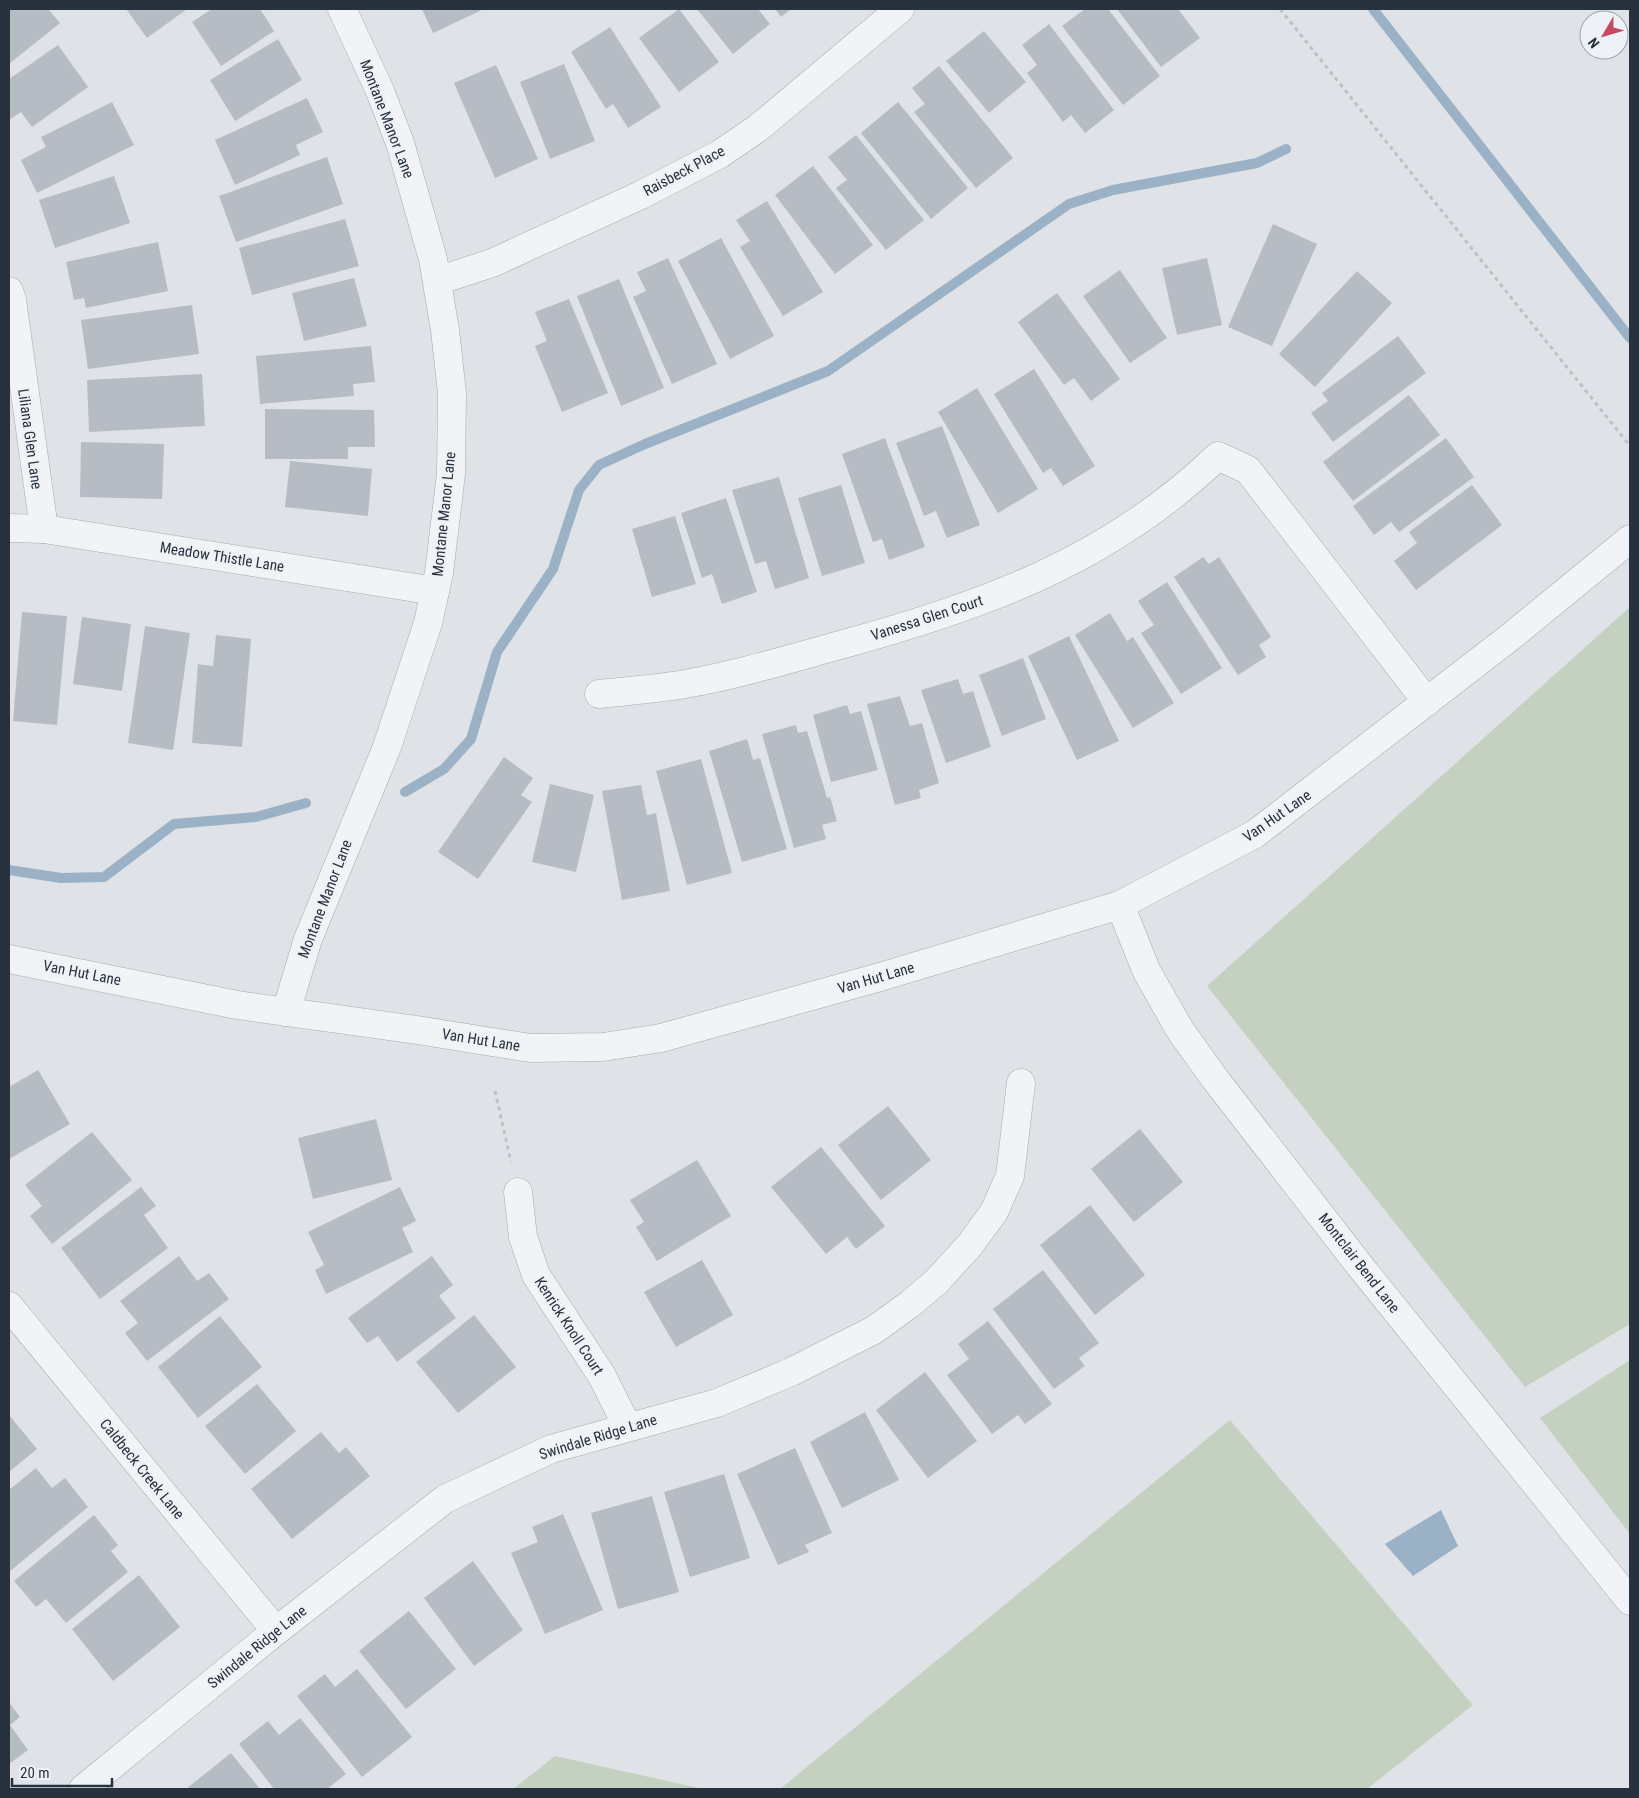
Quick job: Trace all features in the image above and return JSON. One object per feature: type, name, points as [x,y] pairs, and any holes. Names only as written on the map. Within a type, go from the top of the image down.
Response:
[{"type":"street","name":"Montane Manor Lane","points":[[286,1012],[308,939],[387,747],[422,642],[435,591],[451,474],[452,411],[445,330],[433,259],[400,143],[380,91],[342,9]]},
{"type":"street","name":"Raisbeck Place","points":[[436,281],[492,263],[641,195],[720,154],[758,128],[900,9]]},
{"type":"street","name":"Liliana Glen Lane","points":[[9,291],[12,300],[44,529]]},
{"type":"street","name":"Vanessa Glen Court","points":[[599,694],[685,684],[795,657],[925,622],[1026,584],[1102,545],[1159,507],[1194,480],[1218,456],[1248,470],[1427,702]]},
{"type":"street","name":"Meadow Thistle Lane","points":[[9,528],[44,529],[435,591]]},
{"type":"street","name":"Van Hut Lane","points":[[9,959],[237,1005],[530,1048],[603,1047],[661,1038],[1120,905],[1255,834],[1427,702],[1630,539]]},
{"type":"street","name":"Montclair Bend Lane","points":[[1120,905],[1147,972],[1180,1030],[1215,1079],[1360,1266],[1630,1601]]},
{"type":"street","name":"Swindale Ridge Lane","points":[[84,1789],[276,1631],[445,1499],[551,1449],[627,1426],[717,1403],[791,1372],[874,1330],[936,1282],[969,1246],[989,1219],[1010,1176],[1021,1083]]},
{"type":"street","name":"Kenrick Knoll Court","points":[[518,1192],[523,1237],[536,1275],[602,1376],[627,1426]]},
{"type":"street","name":"Caldbeck Creek Lane","points":[[9,1306],[276,1631]]},
{"type":"path","points":[[1280,9],[1630,446]]},
{"type":"path","points":[[495,1091],[518,1192]]},
{"type":"green space","points":[[1630,607],[1630,1324],[1525,1387],[1207,986]]},
{"type":"green space","points":[[1630,1360],[1630,1534],[1540,1418]]},
{"type":"green space","points":[[1230,1420],[1473,1705],[1367,1789],[780,1789]]},
{"type":"green space","points":[[555,1756],[703,1789],[513,1789]]},
{"type":"water","points":[[1441,1510],[1458,1546],[1413,1576],[1385,1544]]},
{"type":"building","points":[[9,9],[48,9],[60,23],[9,64]]},
{"type":"building","points":[[126,9],[187,9],[147,38]]},
{"type":"building","points":[[212,9],[260,9],[274,31],[221,66],[192,22]]},
{"type":"building","points":[[422,9],[484,9],[433,33]]},
{"type":"building","points":[[679,9],[719,62],[679,92],[639,38]]},
{"type":"building","points":[[697,9],[758,9],[770,24],[733,54]]},
{"type":"building","points":[[775,9],[791,9],[781,17]]},
{"type":"building","points":[[1085,9],[1108,9],[1160,76],[1123,105],[1062,26]]},
{"type":"building","points":[[1117,9],[1178,9],[1200,38],[1161,67]]},
{"type":"building","points":[[1049,24],[1114,110],[1085,133],[1071,115],[1063,122],[1027,73],[1037,65],[1022,45]]},
{"type":"building","points":[[610,27],[661,107],[628,128],[613,104],[606,109],[571,52]]},
{"type":"building","points":[[984,31],[1026,82],[989,113],[946,61]]},
{"type":"building","points":[[278,39],[302,80],[235,121],[210,80]]},
{"type":"building","points":[[58,45],[88,87],[32,127],[21,112],[9,120],[9,79]]},
{"type":"building","points":[[564,64],[595,141],[550,159],[520,82]]},
{"type":"building","points":[[496,65],[538,159],[495,178],[454,83]]},
{"type":"building","points":[[939,66],[1013,158],[976,188],[914,112],[925,104],[912,88]]},
{"type":"building","points":[[307,98],[323,132],[296,145],[300,155],[235,185],[215,140]]},
{"type":"building","points":[[112,102],[134,145],[37,193],[21,160],[46,147],[41,137]]},
{"type":"building","points":[[898,102],[968,188],[931,219],[861,133]]},
{"type":"building","points":[[856,135],[924,220],[886,250],[836,188],[847,180],[828,157]]},
{"type":"building","points":[[327,157],[343,204],[236,242],[219,196]]},
{"type":"building","points":[[813,166],[873,245],[835,274],[775,195]]},
{"type":"building","points":[[114,176],[130,223],[55,248],[39,200]]},
{"type":"building","points":[[767,201],[823,292],[783,316],[740,247],[750,241],[736,220]]},
{"type":"building","points":[[345,219],[359,266],[252,295],[239,248]]},
{"type":"building","points":[[1273,224],[1317,244],[1272,346],[1228,327]]},
{"type":"building","points":[[721,238],[774,336],[730,359],[678,261]]},
{"type":"building","points":[[158,242],[168,291],[86,308],[84,298],[74,300],[66,262]]},
{"type":"building","points":[[668,258],[717,364],[672,384],[633,297],[646,291],[637,272]]},
{"type":"building","points":[[1207,258],[1222,325],[1177,335],[1162,268]]},
{"type":"building","points":[[1120,270],[1167,338],[1130,363],[1083,296]]},
{"type":"building","points":[[1357,271],[1392,303],[1315,387],[1279,354]]},
{"type":"building","points":[[354,278],[367,326],[304,341],[292,293]]},
{"type":"building","points":[[619,279],[664,388],[621,406],[577,296]]},
{"type":"building","points":[[1057,293],[1120,379],[1091,401],[1074,378],[1064,385],[1018,322]]},
{"type":"building","points":[[569,299],[608,393],[562,412],[535,346],[547,341],[535,312]]},
{"type":"building","points":[[192,305],[199,354],[88,369],[81,320]]},
{"type":"building","points":[[1398,336],[1426,373],[1333,442],[1311,413],[1328,401],[1322,393]]},
{"type":"building","points":[[371,346],[375,382],[353,384],[354,396],[260,404],[256,356]]},
{"type":"building","points":[[1034,369],[1095,466],[1063,486],[1051,468],[1043,473],[994,394]]},
{"type":"building","points":[[202,374],[205,426],[89,432],[87,380]]},
{"type":"building","points":[[977,388],[1038,489],[998,513],[938,412]]},
{"type":"building","points":[[1409,395],[1440,435],[1353,501],[1323,462]]},
{"type":"building","points":[[265,409],[374,410],[375,447],[348,447],[348,459],[265,459]]},
{"type":"building","points":[[942,426],[980,525],[947,538],[936,511],[924,516],[896,443]]},
{"type":"building","points":[[885,438],[925,547],[889,560],[882,539],[873,542],[842,454]]},
{"type":"building","points":[[1446,438],[1474,477],[1399,532],[1391,522],[1374,535],[1353,506]]},
{"type":"building","points":[[81,442],[164,444],[162,499],[80,497]]},
{"type":"building","points":[[290,461],[372,469],[368,516],[285,507]]},
{"type":"building","points":[[779,477],[809,578],[775,589],[766,561],[755,564],[732,490]]},
{"type":"building","points":[[841,485],[865,563],[822,576],[798,498]]},
{"type":"building","points":[[1472,485],[1502,525],[1416,590],[1394,561],[1417,543],[1409,532]]},
{"type":"building","points":[[726,498],[757,592],[722,604],[712,574],[702,578],[681,513]]},
{"type":"building","points":[[675,516],[696,584],[652,597],[632,529]]},
{"type":"building","points":[[1203,557],[1209,564],[1219,557],[1271,637],[1259,645],[1266,657],[1238,675],[1174,577]]},
{"type":"building","points":[[1167,582],[1222,668],[1181,694],[1141,633],[1154,625],[1138,601]]},
{"type":"building","points":[[22,612],[67,616],[57,725],[13,721]]},
{"type":"building","points":[[1110,613],[1127,641],[1133,637],[1174,703],[1133,728],[1075,635]]},
{"type":"building","points":[[82,617],[131,624],[122,691],[73,684]]},
{"type":"building","points":[[145,626],[190,633],[173,750],[128,743]]},
{"type":"building","points":[[216,635],[251,639],[242,747],[192,743],[198,664],[213,666]]},
{"type":"building","points":[[1069,636],[1119,741],[1077,760],[1028,656]]},
{"type":"building","points":[[1023,658],[1046,719],[1002,736],[979,675]]},
{"type":"building","points":[[958,679],[963,694],[973,691],[991,747],[946,763],[921,690]]},
{"type":"building","points":[[900,696],[910,726],[922,723],[939,783],[919,790],[921,798],[895,805],[867,704]]},
{"type":"building","points":[[847,705],[850,714],[861,711],[878,770],[831,782],[813,715]]},
{"type":"building","points":[[796,725],[798,733],[807,731],[827,798],[830,797],[837,821],[822,825],[826,839],[794,848],[762,734]]},
{"type":"building","points":[[747,739],[753,760],[760,758],[787,849],[742,862],[709,751]]},
{"type":"building","points":[[504,757],[533,778],[521,795],[532,802],[478,879],[438,852]]},
{"type":"building","points":[[701,759],[732,873],[687,885],[656,771]]},
{"type":"building","points":[[550,784],[594,795],[576,872],[532,862]]},
{"type":"building","points":[[641,785],[647,815],[656,813],[670,891],[622,900],[602,791]]},
{"type":"building","points":[[38,1070],[70,1124],[9,1159],[9,1087]]},
{"type":"building","points":[[888,1106],[931,1160],[881,1200],[838,1145]]},
{"type":"building","points":[[376,1119],[392,1180],[313,1199],[298,1138]]},
{"type":"building","points":[[1140,1129],[1183,1182],[1134,1222],[1091,1169]]},
{"type":"building","points":[[92,1132],[132,1180],[52,1244],[30,1216],[42,1206],[25,1185]]},
{"type":"building","points":[[821,1147],[885,1226],[856,1249],[847,1237],[826,1254],[771,1187]]},
{"type":"building","points":[[697,1160],[731,1216],[657,1261],[636,1227],[644,1222],[630,1200]]},
{"type":"building","points":[[141,1187],[156,1206],[144,1215],[168,1248],[100,1299],[61,1248]]},
{"type":"building","points":[[400,1187],[416,1221],[402,1228],[413,1252],[326,1294],[315,1270],[324,1265],[308,1232]]},
{"type":"building","points":[[1090,1205],[1145,1275],[1095,1315],[1040,1245]]},
{"type":"building","points":[[179,1256],[197,1281],[209,1273],[229,1299],[147,1361],[125,1333],[138,1323],[120,1301]]},
{"type":"building","points":[[432,1256],[453,1285],[439,1296],[456,1318],[397,1362],[378,1336],[367,1343],[348,1318]]},
{"type":"building","points":[[702,1260],[733,1315],[676,1347],[644,1292]]},
{"type":"building","points":[[1043,1270],[1099,1343],[1079,1358],[1085,1366],[1054,1389],[993,1309]]},
{"type":"building","points":[[474,1315],[516,1367],[458,1413],[416,1362]]},
{"type":"building","points":[[220,1316],[262,1367],[198,1418],[158,1367]]},
{"type":"building","points":[[988,1321],[1052,1404],[1025,1424],[1018,1415],[992,1434],[947,1375],[969,1359],[958,1344]]},
{"type":"building","points":[[925,1372],[977,1441],[928,1478],[876,1410]]},
{"type":"building","points":[[257,1384],[296,1431],[245,1474],[205,1426]]},
{"type":"building","points":[[865,1412],[899,1480],[842,1508],[810,1442]]},
{"type":"building","points":[[9,1415],[37,1449],[9,1472]]},
{"type":"building","points":[[321,1432],[339,1453],[346,1447],[370,1476],[292,1539],[251,1489]]},
{"type":"building","points":[[795,1448],[832,1533],[805,1545],[809,1552],[778,1565],[737,1474]]},
{"type":"building","points":[[36,1468],[52,1488],[65,1478],[88,1507],[9,1572],[9,1490]]},
{"type":"building","points":[[724,1474],[750,1558],[690,1577],[664,1492]]},
{"type":"building","points":[[652,1496],[679,1592],[618,1609],[591,1513]]},
{"type":"building","points":[[563,1514],[603,1610],[545,1634],[511,1553],[538,1542],[532,1527]]},
{"type":"building","points":[[94,1515],[118,1545],[111,1551],[128,1572],[66,1623],[46,1599],[36,1607],[14,1581]]},
{"type":"building","points":[[473,1561],[523,1630],[474,1666],[424,1598]]},
{"type":"building","points":[[139,1575],[180,1627],[113,1681],[72,1629]]},
{"type":"building","points":[[409,1611],[456,1669],[406,1709],[359,1651]]},
{"type":"building","points":[[357,1669],[412,1737],[362,1777],[297,1696],[325,1674],[335,1687]]},
{"type":"building","points":[[9,1702],[20,1717],[10,1725],[28,1750],[9,1764]]},
{"type":"building","points":[[300,1718],[346,1774],[327,1789],[274,1789],[239,1744],[268,1721],[279,1735]]},
{"type":"building","points":[[231,1753],[260,1789],[186,1789]]},
{"type":"waterway","points":[[1373,9],[1630,338]]},
{"type":"waterway","points":[[405,792],[444,769],[471,739],[497,652],[553,569],[579,490],[599,465],[645,444],[828,371],[1069,204],[1113,190],[1257,163],[1286,149]]},
{"type":"waterway","points":[[9,870],[61,878],[104,877],[174,824],[256,817],[306,803]]}]
